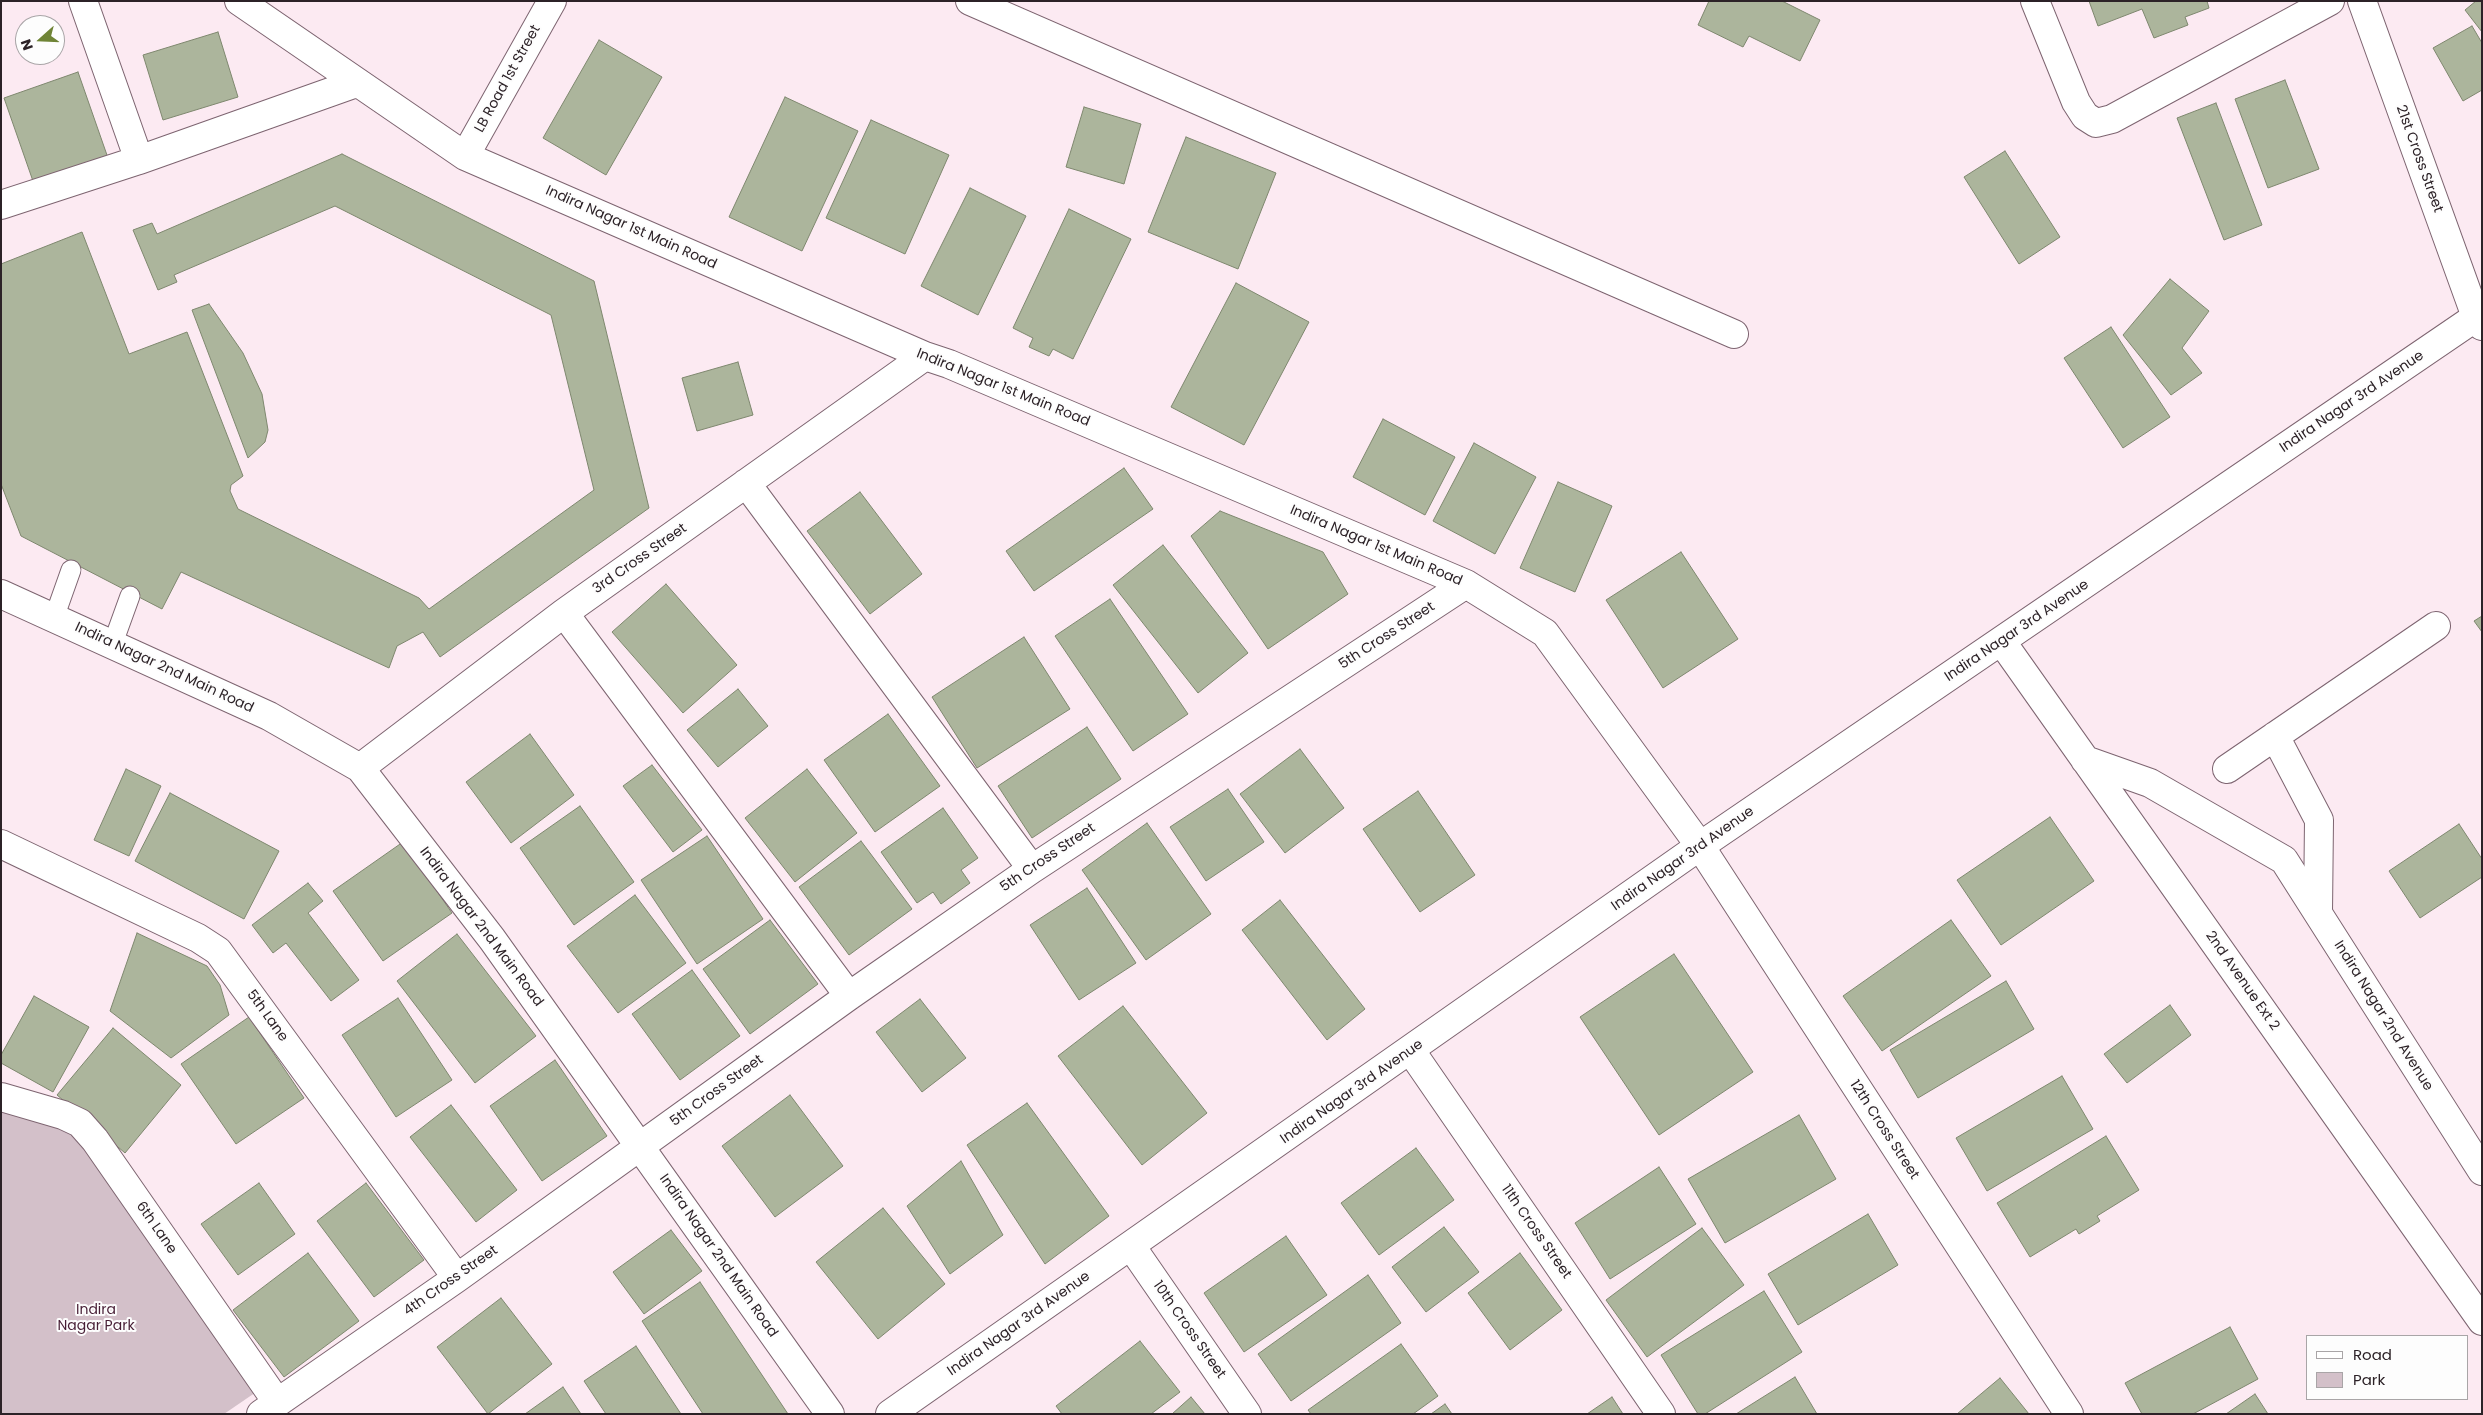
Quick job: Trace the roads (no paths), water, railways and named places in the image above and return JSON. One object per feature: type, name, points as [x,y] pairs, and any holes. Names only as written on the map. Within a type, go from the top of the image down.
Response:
[{"type":"street","points":[[83,1],[139,160]]},
{"type":"street","name":"Indira Nagar 1st Main Road","points":[[239,1],[465,156],[924,356],[949,364],[1466,584],[1545,633],[1700,846]]},
{"type":"street","name":"LB Road 1st Street","points":[[465,156],[552,1]]},
{"type":"street","points":[[970,1],[1734,334]]},
{"type":"street","points":[[2035,1],[2076,102],[2086,116],[2096,123],[2112,120],[2330,1]]},
{"type":"street","name":"21st Cross Street","points":[[2362,1],[2480,319]]},
{"type":"street","points":[[1,205],[139,160],[356,83]]},
{"type":"street","name":"Indira Nagar 3rd Avenue","points":[[890,1414],[1700,846],[2480,319]]},
{"type":"street","name":"3rd Cross Street","points":[[360,768],[564,613],[924,356]]},
{"type":"street","points":[[746,483],[1032,869]]},
{"type":"street","name":"5th Cross Street","points":[[640,1146],[849,996],[1032,869],[1466,584]]},
{"type":"street","name":"Indira Nagar 2nd Main Road","points":[[1,594],[269,716],[360,768],[492,939],[830,1414]]},
{"type":"street","points":[[564,613],[849,996]]},
{"type":"street","points":[[2227,769],[2436,626]]},
{"type":"street","name":"2nd Avenue Ext 2","points":[[2002,642],[2482,1321]]},
{"type":"street","points":[[2275,736],[2319,820],[2318,912]]},
{"type":"street","name":"Indira Nagar 2nd Avenue","points":[[2085,760],[2150,783],[2284,860],[2482,1171]]},
{"type":"street","name":"5th Lane","points":[[1,844],[198,938],[218,951],[457,1278]]},
{"type":"street","name":"12th Cross Street","points":[[1700,846],[2069,1414]]},
{"type":"street","name":"11th Cross Street","points":[[1411,1050],[1661,1414]]},
{"type":"street","name":"6th Lane","points":[[1,1097],[62,1115],[80,1123],[100,1148],[269,1408]]},
{"type":"street","name":"4th Cross Street","points":[[269,1408],[457,1278],[640,1146]]},
{"type":"street","name":"10th Cross Street","points":[[1131,1246],[1247,1414]]},
{"type":"lane","points":[[54,618],[71,570]]},
{"type":"lane","points":[[113,644],[130,596]]},
{"type":"park label","name":"Indira Nagar Park","points":[[96,1318]]}]
